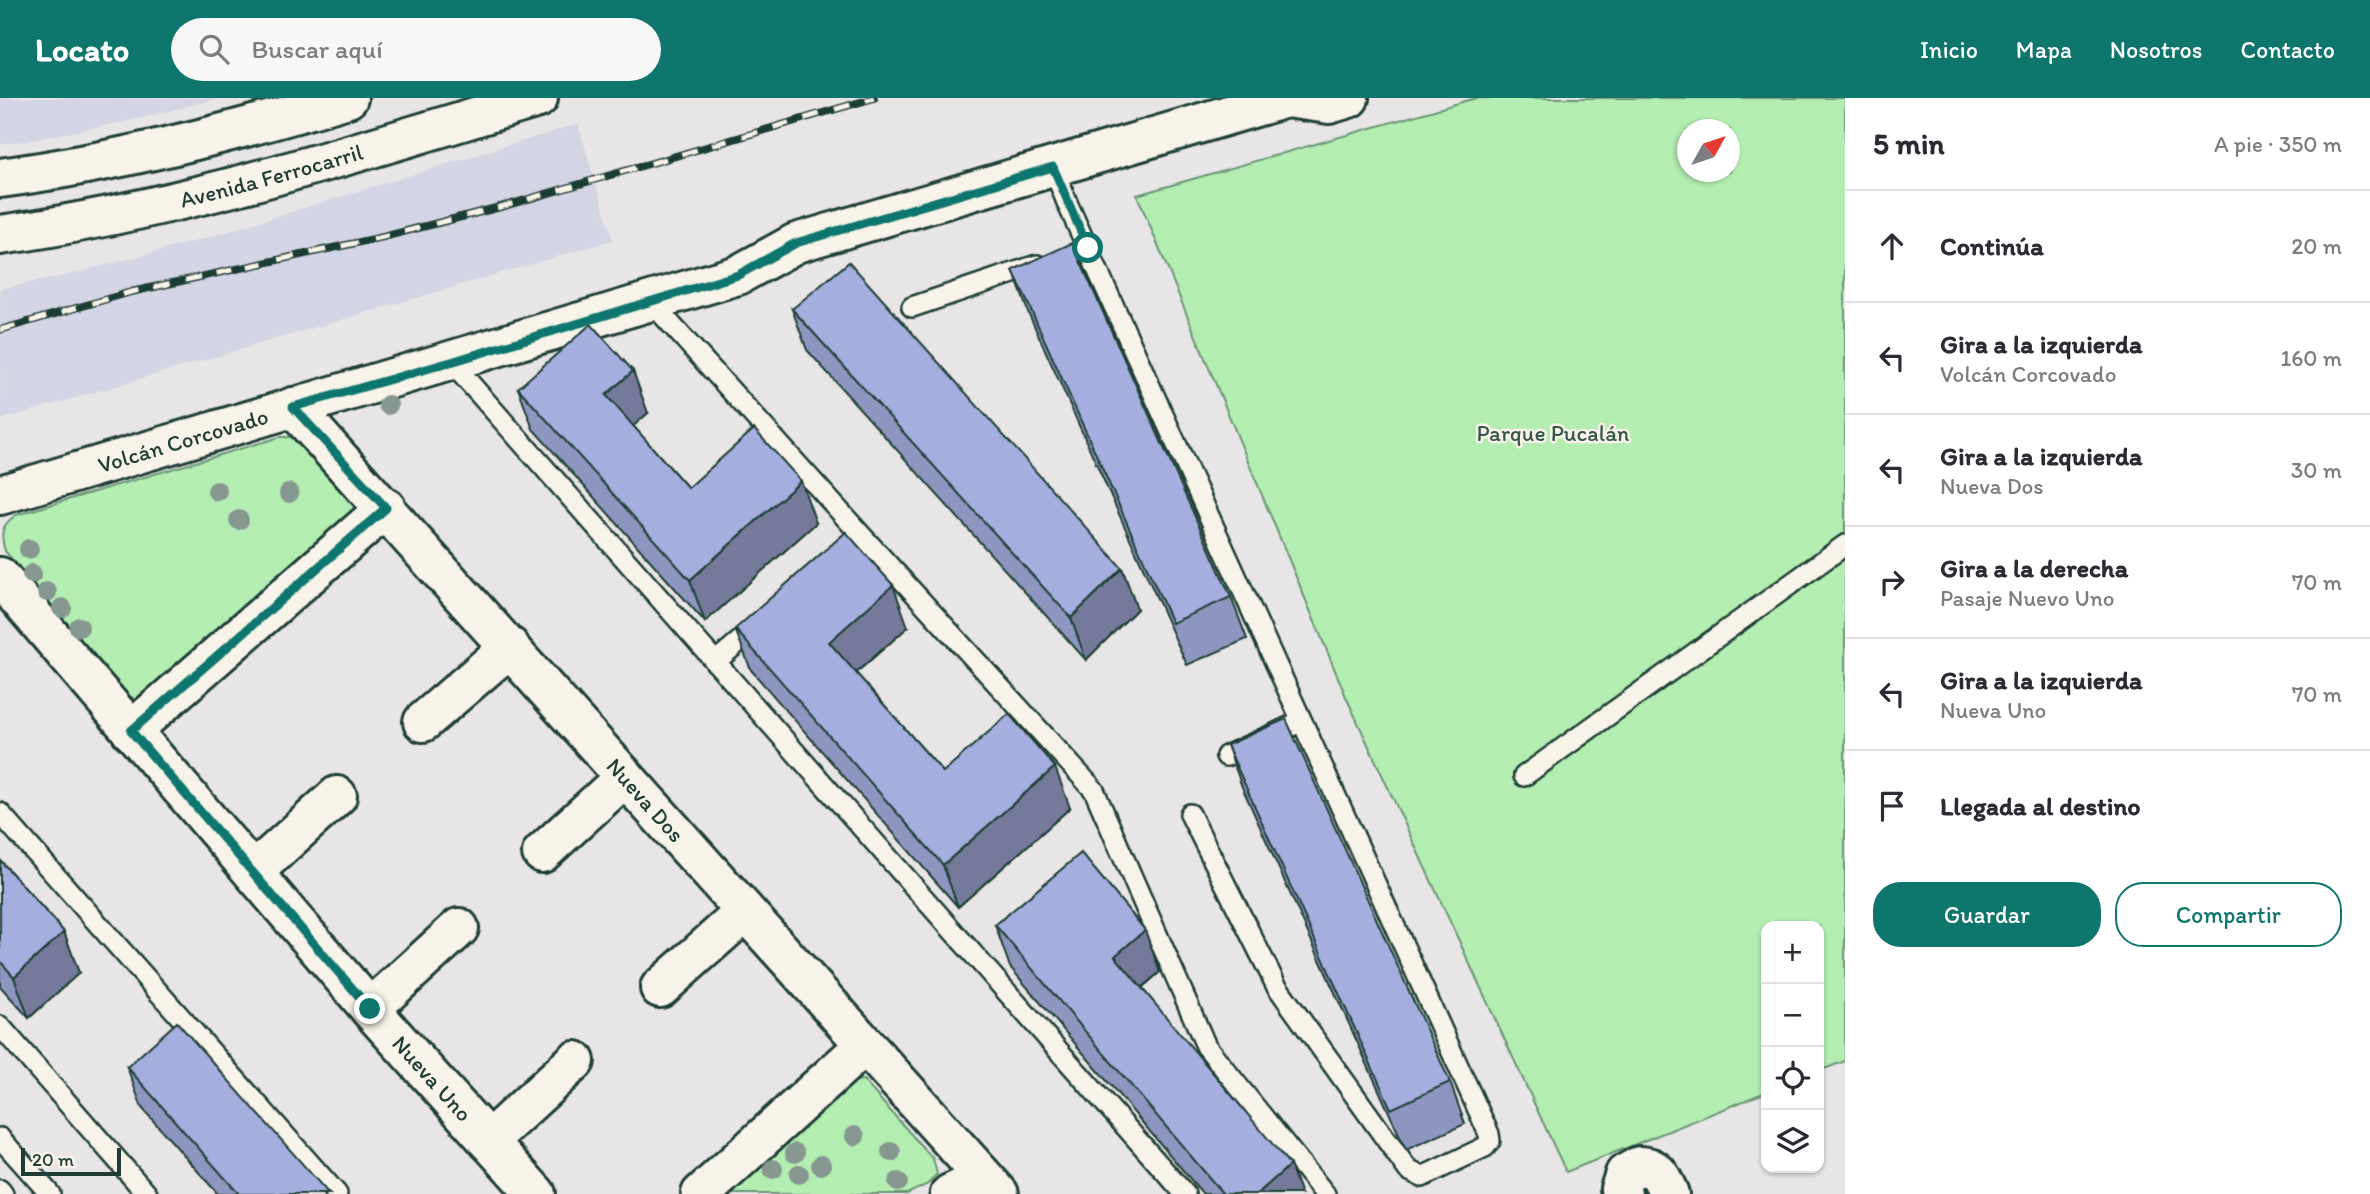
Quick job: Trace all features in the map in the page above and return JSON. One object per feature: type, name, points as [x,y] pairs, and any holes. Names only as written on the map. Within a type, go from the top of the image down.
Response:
[{"type":"street","points":[[0,178],[76,167],[148,152],[348,98]]},
{"type":"street","name":"Avenida Ferrocarril","points":[[0,234],[95,220],[269,179],[538,98]]},
{"type":"street","name":"Volcán Corcovado","points":[[0,495],[652,302],[738,275],[796,243],[1286,98],[1329,104],[1349,98]]},
{"type":"street","name":"Nueva Dos","points":[[293,407],[992,1186]]},
{"type":"street","points":[[131,731],[386,508]]},
{"type":"street","name":"Nueva Uno","points":[[0,577],[370,1009],[536,1194]]},
{"type":"street","points":[[423,722],[510,646]]},
{"type":"street","points":[[542,853],[625,778]]},
{"type":"street","points":[[254,872],[337,796]]},
{"type":"street","points":[[660,988],[745,912]]},
{"type":"street","points":[[370,1009],[459,928]]},
{"type":"street","points":[[701,1194],[864,1045]]},
{"type":"street","points":[[488,1141],[575,1061]]},
{"type":"street","points":[[1622,1194],[1622,1180],[1631,1168],[1639,1166],[1655,1170],[1661,1175],[1669,1194]]},
{"type":"street","points":[[950,1194],[992,1186]]},
{"type":"lane","points":[[1053,167],[1082,250],[1302,720],[1489,1134],[1490,1141],[1485,1147],[1422,1177],[1408,1170],[1276,985],[1190,814]]},
{"type":"lane","points":[[912,307],[1050,261]]},
{"type":"lane","points":[[652,302],[857,542],[1094,790],[1206,1046],[1325,1194]]},
{"type":"lane","points":[[451,362],[1185,1194]]},
{"type":"lane","points":[[1524,776],[1845,545]]},
{"type":"lane","points":[[715,662],[779,608]]},
{"type":"lane","points":[[1226,757],[1302,720]]},
{"type":"lane","points":[[0,813],[337,1194]]},
{"type":"lane","points":[[0,1026],[147,1194]]},
{"type":"lane","points":[[0,1138],[50,1194]]},
{"type":"shaded area","points":[[0,98],[220,98],[133,120],[0,144]]},
{"type":"shaded area","points":[[578,124],[613,240],[0,420],[0,289],[61,277],[193,242]]},
{"type":"green space","name":"Parque Pucalán","points":[[1476,98],[1845,98],[1845,1061],[1824,1069],[1824,921],[1761,921],[1761,1094],[1566,1172],[1347,699],[1137,195]]},
{"type":"green space","points":[[280,437],[301,441],[360,510],[140,702],[128,695],[5,551],[2,535],[7,522],[16,515]]},
{"type":"green space","points":[[863,1080],[933,1159],[937,1174],[928,1184],[907,1194],[719,1194],[846,1082]]},
{"type":"building","points":[[1072,243],[1231,597],[1172,623],[1013,270]]},
{"type":"building","points":[[849,262],[1122,568],[1071,618],[792,309]]},
{"type":"building","points":[[591,324],[633,371],[606,395],[688,488],[754,429],[801,481],[690,580],[518,388]]},
{"type":"building","points":[[846,532],[893,585],[829,642],[943,772],[1009,714],[1055,767],[943,865],[735,629]]},
{"type":"building","points":[[1286,719],[1450,1082],[1391,1109],[1227,745]]},
{"type":"building","points":[[1081,853],[1145,930],[1115,956],[1290,1165],[1257,1194],[1223,1194],[995,925]]},
{"type":"building","points":[[0,860],[64,932],[14,977],[0,961]]},
{"type":"building","points":[[177,1022],[329,1194],[239,1194],[127,1067]]},
{"type":"railway","points":[[0,330],[131,292],[383,237],[508,205],[874,98]]},
{"type":"route","points":[[370,1009],[131,731],[386,508],[293,407],[738,275],[796,243],[1053,167],[1088,248]]}]
